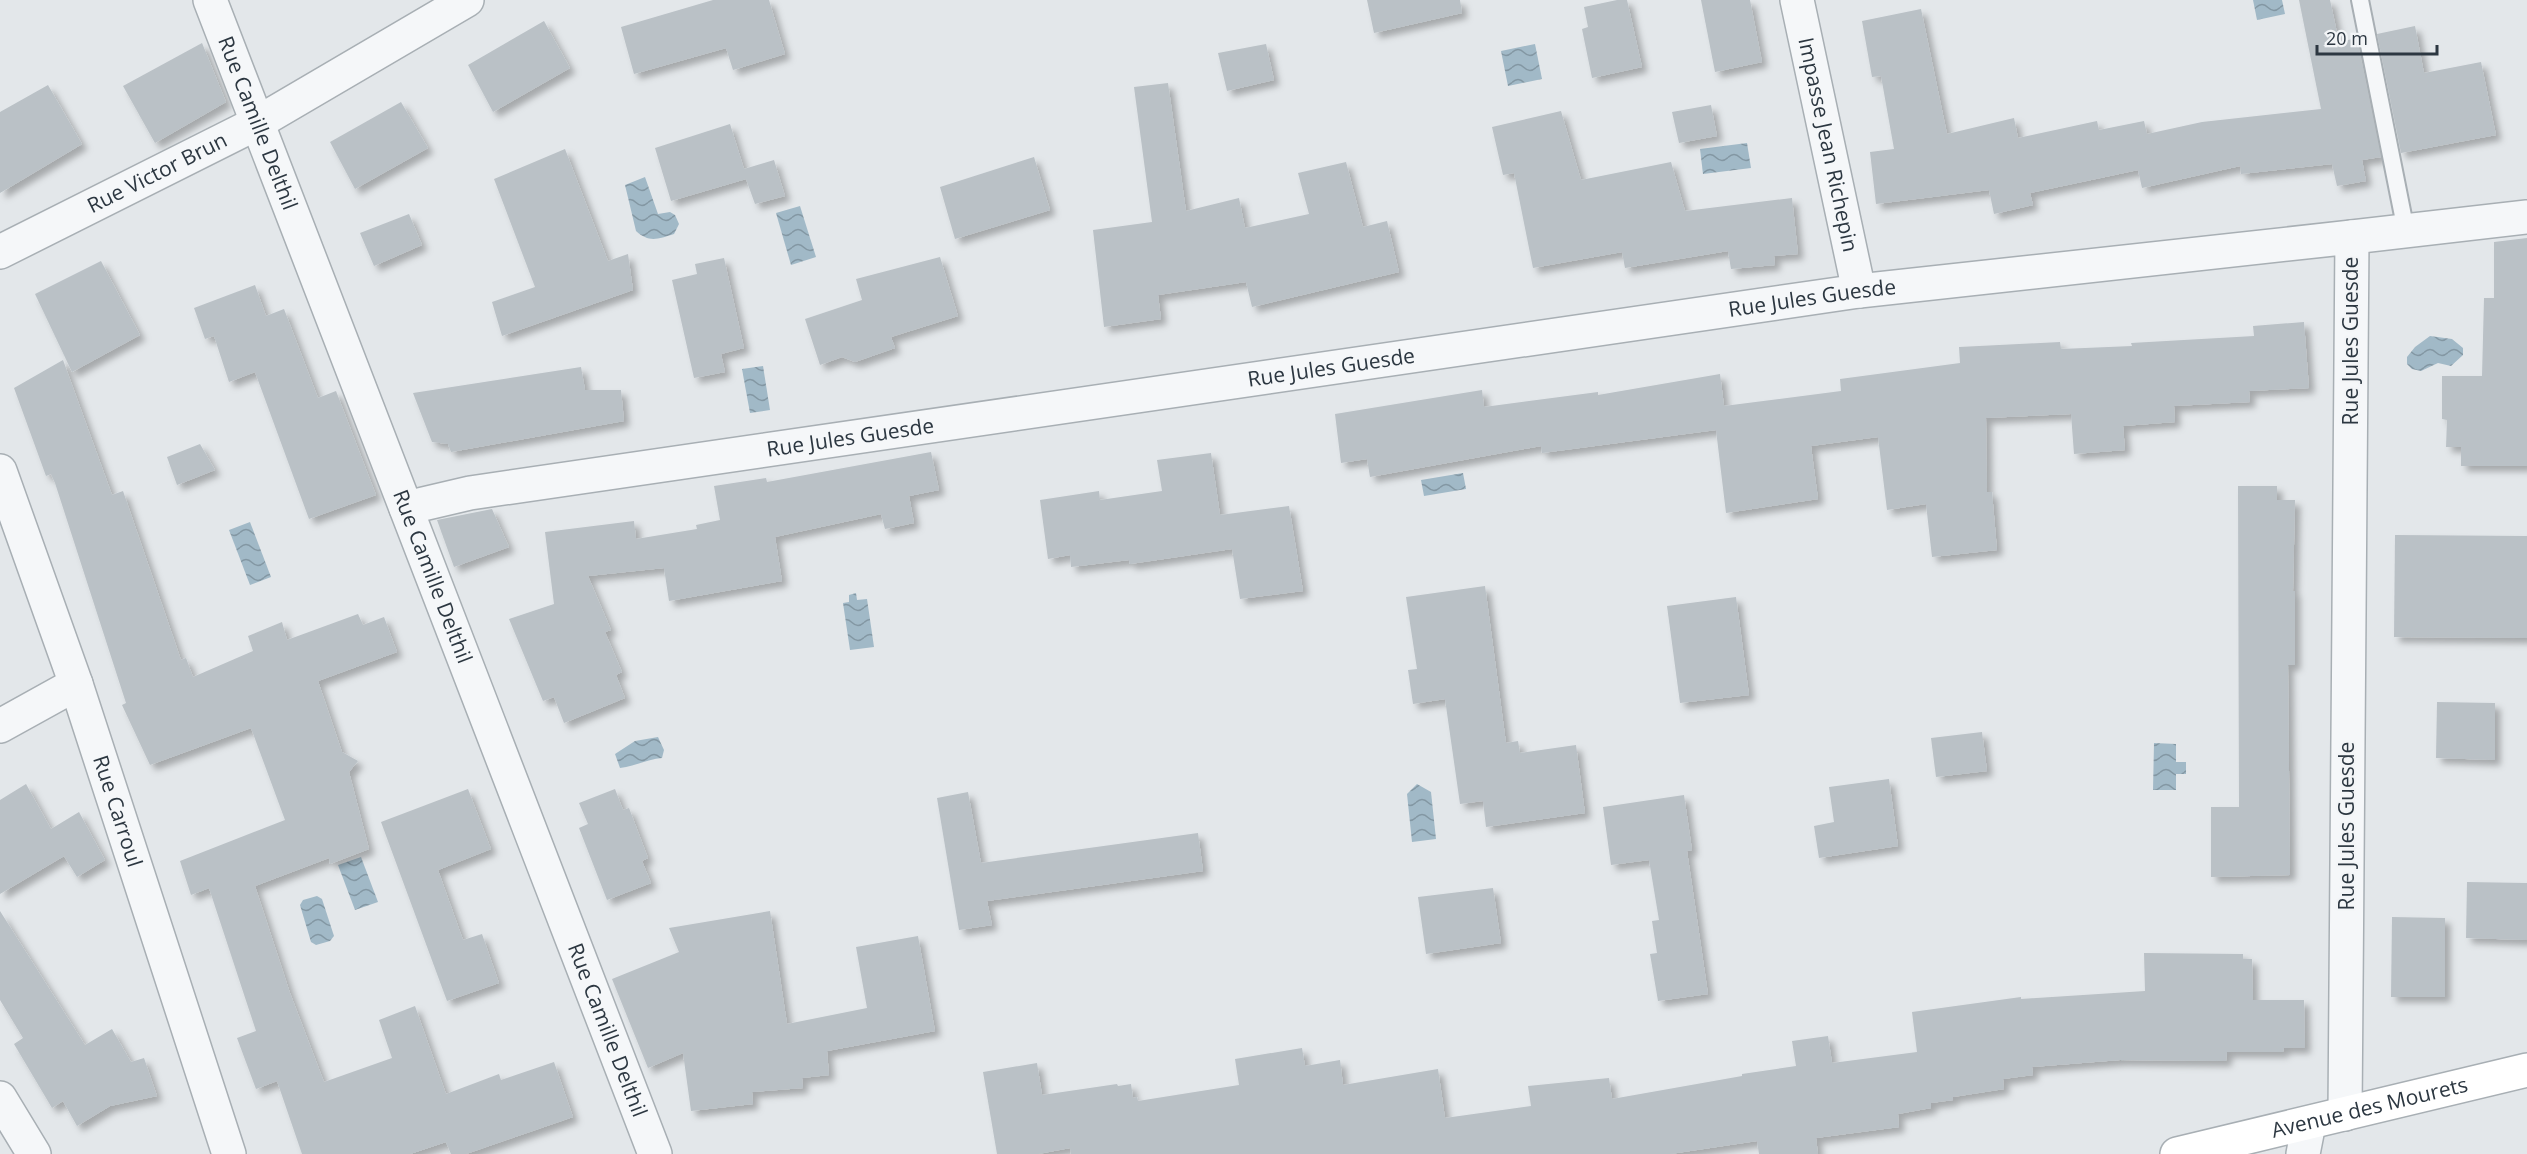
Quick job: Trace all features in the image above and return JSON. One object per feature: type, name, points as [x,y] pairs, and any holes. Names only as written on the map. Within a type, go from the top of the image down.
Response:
[{"type":"main road","name":"Avenue des Mourets","points":[[2177,1154],[2306,1138],[2345,1114],[2527,1070]]},
{"type":"street","name":"Rue Camille Delthil","points":[[210,0],[655,1154]]},
{"type":"street","name":"Rue Victor Brun","points":[[0,252],[257,123],[467,0]]},
{"type":"street","name":"Impasse Jean Richepin","points":[[1797,0],[1859,291]]},
{"type":"street","points":[[2352,237],[2527,217]]},
{"type":"street","name":"Rue Jules Guesde","points":[[406,508],[482,492],[1859,291],[2352,237],[2345,1114]]},
{"type":"street","name":"Rue Carroul","points":[[0,471],[76,684],[229,1154]]},
{"type":"street","points":[[0,726],[76,684]]},
{"type":"street","points":[[0,1098],[34,1154]]},
{"type":"lane","points":[[2360,0],[2406,231]]},
{"type":"water","points":[[2253,0],[2282,0],[2285,14],[2257,20]]},
{"type":"water","points":[[1535,44],[1542,79],[1508,86],[1501,51]]},
{"type":"water","points":[[1747,143],[1751,168],[1703,174],[1700,149]]},
{"type":"water","points":[[645,177],[658,214],[670,212],[675,215],[679,224],[674,234],[650,239],[636,231],[625,185]]},
{"type":"water","points":[[800,206],[816,257],[791,265],[776,213]]},
{"type":"water","points":[[2430,336],[2452,339],[2463,348],[2463,355],[2451,366],[2438,363],[2421,371],[2412,369],[2407,364],[2407,357],[2415,347]]},
{"type":"water","points":[[763,366],[770,410],[750,413],[742,369]]},
{"type":"water","points":[[1463,473],[1466,489],[1424,496],[1421,480]]},
{"type":"water","points":[[250,522],[271,577],[250,585],[229,530]]},
{"type":"water","points":[[856,593],[857,600],[867,599],[874,647],[850,650],[843,603],[849,602],[849,595]]},
{"type":"water","points":[[658,737],[664,750],[662,758],[620,768],[615,754],[635,741]]},
{"type":"water","points":[[2154,743],[2176,744],[2176,762],[2186,762],[2186,774],[2176,774],[2176,790],[2153,790]]},
{"type":"water","points":[[1417,784],[1431,792],[1436,839],[1412,842],[1407,794]]},
{"type":"water","points":[[361,857],[378,902],[355,910],[338,865]]},
{"type":"water","points":[[317,896],[322,899],[334,936],[330,941],[316,945],[311,942],[300,905],[303,900]]},
{"type":"building","points":[[713,0],[769,0],[785,54],[733,70],[726,48],[634,74],[621,27]]},
{"type":"building","points":[[1367,0],[1460,0],[1462,13],[1374,33]]},
{"type":"building","points":[[1627,0],[1642,67],[1592,78],[1582,29],[1588,27],[1584,7]]},
{"type":"building","points":[[1701,0],[1750,0],[1762,62],[1715,72]]},
{"type":"building","points":[[2299,0],[2330,0],[2339,42],[2357,38],[2381,157],[2362,160],[2366,181],[2337,186],[2332,164],[2241,174],[2240,166],[2142,188],[2138,170],[2030,193],[2033,205],[1994,214],[1989,190],[1876,204],[1870,152],[1894,149],[1881,76],[1872,77],[1862,21],[1921,9],[1947,134],[2014,118],[2018,138],[2097,121],[2099,130],[2144,121],[2147,134],[2202,122],[2321,109]]},
{"type":"building","points":[[544,21],[570,68],[493,112],[468,65]]},
{"type":"building","points":[[2415,26],[2424,73],[2481,62],[2496,135],[2401,153],[2377,34]]},
{"type":"building","points":[[202,43],[226,102],[155,143],[123,86]]},
{"type":"building","points":[[1266,44],[1274,80],[1227,91],[1218,53]]},
{"type":"building","points":[[1168,83],[1186,211],[1239,198],[1245,228],[1309,214],[1298,173],[1346,162],[1363,227],[1387,221],[1399,272],[1252,307],[1246,282],[1158,295],[1161,319],[1104,327],[1093,230],[1152,222],[1134,87]]},
{"type":"building","points":[[48,85],[82,144],[0,193],[0,112]]},
{"type":"building","points":[[401,102],[428,148],[355,189],[330,142]]},
{"type":"building","points":[[1711,105],[1717,136],[1679,143],[1672,112]]},
{"type":"building","points":[[1561,111],[1581,180],[1671,162],[1685,211],[1792,198],[1798,254],[1774,256],[1775,265],[1731,269],[1728,251],[1625,268],[1622,252],[1533,268],[1514,173],[1503,175],[1492,127]]},
{"type":"building","points":[[730,124],[744,169],[774,160],[785,196],[755,204],[746,179],[671,201],[655,148]]},
{"type":"building","points":[[565,149],[608,261],[628,254],[633,290],[502,336],[492,302],[535,287],[494,179]]},
{"type":"building","points":[[1034,157],[1050,210],[955,239],[940,187]]},
{"type":"building","points":[[409,214],[422,245],[374,266],[360,233]]},
{"type":"building","points":[[2527,238],[2527,466],[2461,466],[2461,447],[2446,447],[2447,420],[2442,419],[2442,376],[2482,376],[2484,298],[2494,298],[2494,242]]},
{"type":"building","points":[[940,257],[958,316],[891,337],[895,348],[855,362],[842,357],[820,365],[805,319],[862,300],[856,279]]},
{"type":"building","points":[[724,258],[744,348],[721,354],[725,372],[694,378],[672,280],[697,274],[695,264]]},
{"type":"building","points":[[101,261],[140,335],[72,372],[35,294]]},
{"type":"building","points":[[255,285],[266,316],[284,309],[318,398],[336,391],[376,495],[309,519],[255,372],[229,382],[214,336],[205,339],[194,308]]},
{"type":"building","points":[[2304,322],[2309,388],[2249,391],[2250,402],[2174,406],[2175,422],[2123,426],[2125,450],[2074,454],[2071,414],[1986,418],[1987,492],[1992,492],[1997,550],[1932,557],[1926,504],[1887,510],[1878,437],[1811,446],[1818,499],[1726,513],[1716,430],[1542,453],[1541,446],[1370,477],[1367,459],[1341,463],[1335,414],[1482,390],[1484,407],[1598,392],[1598,395],[1720,374],[1724,406],[1841,391],[1840,379],[1960,363],[1959,347],[2060,342],[2061,349],[2132,346],[2131,343],[2254,336],[2253,326]]},
{"type":"building","points":[[63,360],[112,495],[123,491],[181,660],[186,658],[193,677],[253,651],[248,636],[282,622],[287,640],[358,614],[363,625],[384,617],[397,652],[318,681],[342,752],[358,761],[349,772],[369,849],[330,864],[329,858],[255,886],[290,993],[324,1082],[392,1058],[379,1020],[415,1006],[446,1094],[499,1074],[501,1080],[554,1062],[573,1117],[466,1154],[451,1154],[446,1142],[410,1154],[302,1154],[277,1081],[256,1089],[237,1038],[256,1031],[209,888],[191,895],[180,861],[285,820],[251,728],[150,765],[122,705],[126,703],[55,483],[51,474],[46,476],[14,388]]},
{"type":"building","points":[[581,367],[585,390],[621,390],[624,421],[451,452],[448,444],[432,442],[413,393]]},
{"type":"building","points":[[200,444],[215,470],[177,485],[167,457]]},
{"type":"building","points":[[931,452],[939,490],[909,496],[914,523],[885,529],[881,514],[775,537],[782,581],[669,601],[664,568],[588,576],[611,630],[605,632],[622,672],[616,675],[625,698],[564,723],[554,697],[543,701],[509,619],[554,604],[545,532],[634,521],[636,539],[697,529],[696,525],[720,520],[714,486],[766,478],[767,482]]},
{"type":"building","points":[[1211,453],[1220,515],[1289,506],[1303,591],[1240,599],[1232,549],[1130,564],[1129,560],[1071,567],[1070,555],[1048,559],[1040,500],[1099,491],[1100,500],[1162,491],[1157,460]]},
{"type":"building","points":[[2238,486],[2277,486],[2277,500],[2295,500],[2293,591],[2295,591],[2295,665],[2288,665],[2290,875],[2211,877],[2211,807],[2239,807]]},
{"type":"building","points":[[492,509],[509,547],[454,567],[437,520]]},
{"type":"building","points":[[2395,535],[2527,536],[2527,638],[2394,637]]},
{"type":"building","points":[[1485,586],[1506,743],[1518,741],[1520,753],[1576,745],[1585,813],[1486,827],[1483,801],[1460,804],[1445,699],[1413,704],[1408,670],[1417,669],[1406,597]]},
{"type":"building","points":[[1736,597],[1749,695],[1680,703],[1667,606]]},
{"type":"building","points":[[2437,702],[2495,703],[2495,760],[2436,758]]},
{"type":"building","points":[[1982,732],[1987,771],[1936,777],[1931,738]]},
{"type":"building","points":[[1889,779],[1898,846],[1819,858],[1814,826],[1834,822],[1829,787]]},
{"type":"building","points":[[26,784],[51,829],[79,812],[105,860],[77,877],[64,856],[0,894],[0,800]]},
{"type":"building","points":[[468,789],[491,849],[438,870],[463,940],[482,934],[499,983],[447,1001],[381,822]]},
{"type":"building","points":[[615,789],[623,810],[629,808],[648,858],[642,861],[651,883],[607,900],[579,828],[588,824],[579,803]]},
{"type":"building","points":[[968,792],[981,863],[1198,833],[1203,871],[987,901],[992,925],[959,930],[937,798]]},
{"type":"building","points":[[1684,795],[1692,850],[1687,851],[1708,994],[1658,1001],[1650,954],[1657,953],[1652,921],[1659,920],[1649,860],[1611,865],[1603,807]]},
{"type":"building","points":[[2467,882],[2527,883],[2527,940],[2466,938]]},
{"type":"building","points":[[1493,888],[1501,943],[1426,954],[1418,897]]},
{"type":"building","points":[[0,911],[85,1045],[112,1029],[131,1062],[144,1058],[157,1096],[110,1106],[77,1126],[63,1101],[52,1108],[14,1044],[23,1038],[0,1000]]},
{"type":"building","points":[[770,911],[787,1024],[867,1008],[856,947],[918,936],[935,1031],[827,1051],[829,1075],[802,1078],[803,1088],[752,1092],[753,1104],[691,1111],[683,1053],[648,1068],[612,979],[679,952],[669,928]]},
{"type":"building","points":[[2392,917],[2445,918],[2445,997],[2391,997]]},
{"type":"building","points":[[2144,953],[2243,954],[2243,959],[2252,959],[2253,1000],[2304,1000],[2305,1048],[2284,1048],[2283,1052],[2227,1052],[2226,1061],[2120,1060],[2032,1067],[2033,1075],[2003,1079],[2004,1089],[1953,1097],[1953,1100],[1931,1103],[1931,1108],[1898,1114],[1899,1127],[1816,1138],[1818,1154],[1759,1154],[1757,1141],[1670,1154],[1071,1154],[1070,1148],[1038,1154],[997,1154],[983,1072],[1037,1063],[1042,1095],[1131,1084],[1133,1098],[1137,1097],[1138,1101],[1239,1085],[1235,1059],[1302,1048],[1305,1066],[1340,1060],[1343,1085],[1438,1069],[1445,1118],[1531,1106],[1528,1086],[1609,1078],[1612,1099],[1796,1066],[1792,1041],[1828,1036],[1832,1063],[1917,1052],[1912,1012],[2021,997],[2021,999],[2145,991]]}]
